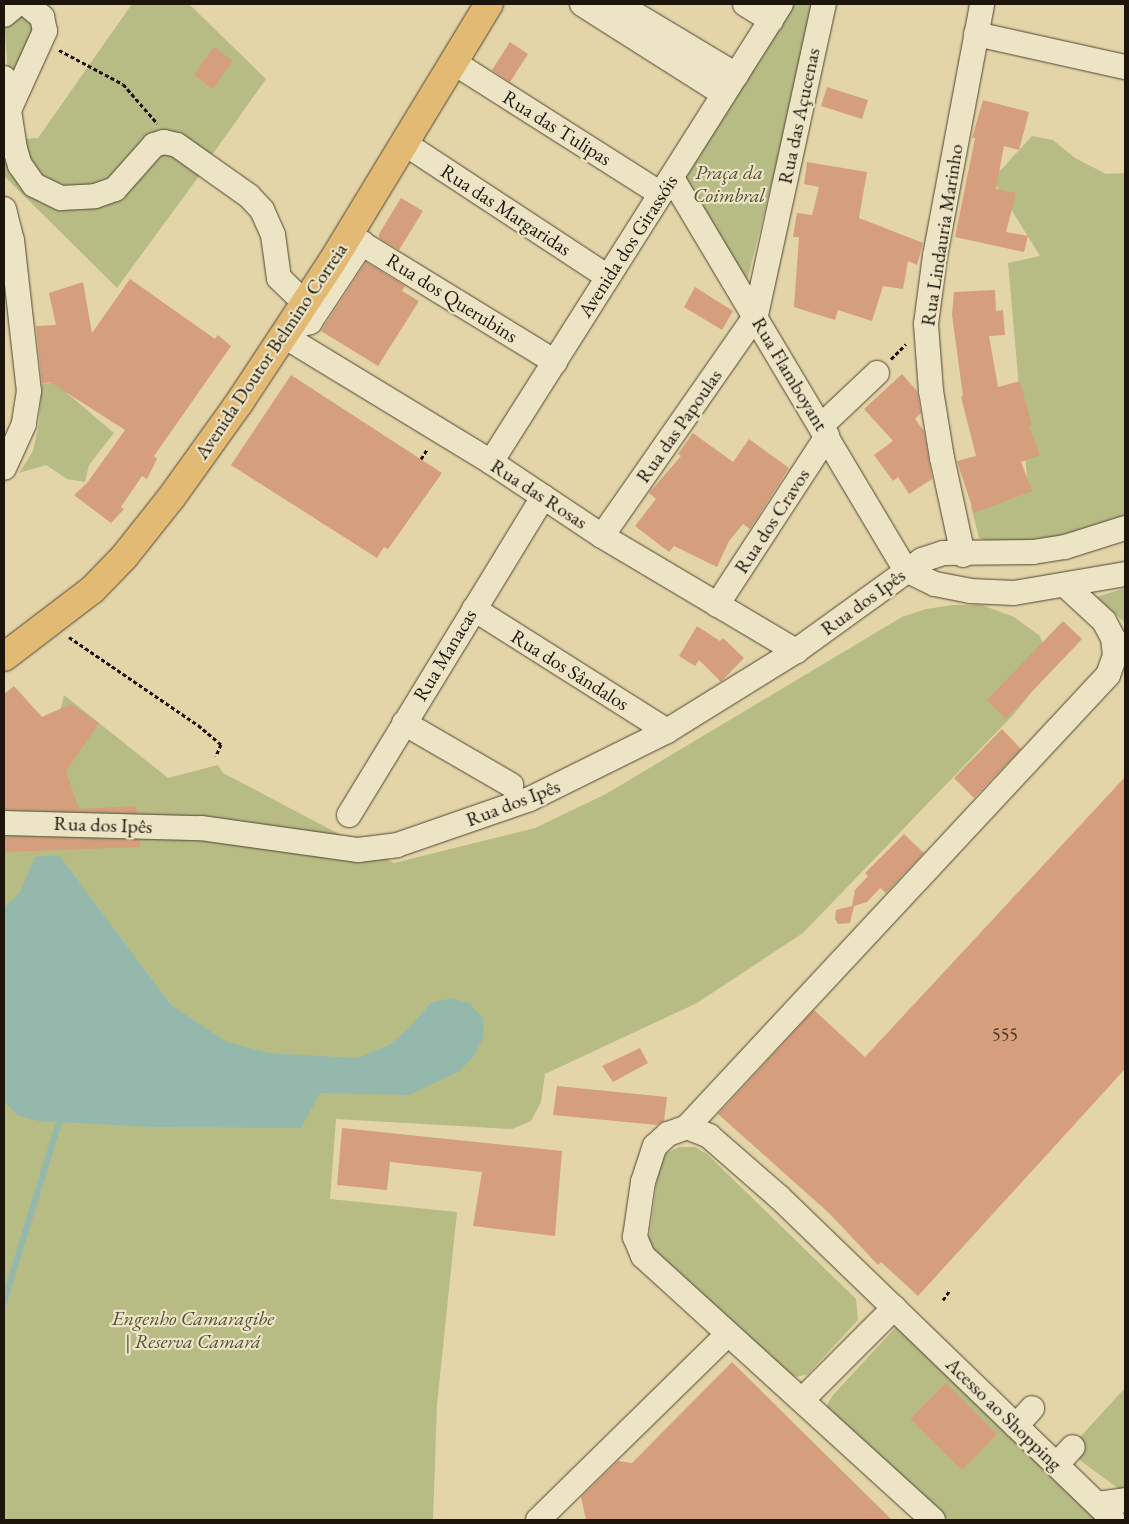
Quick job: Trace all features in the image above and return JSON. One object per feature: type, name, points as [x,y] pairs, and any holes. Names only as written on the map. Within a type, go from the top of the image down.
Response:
[{"type":"main road","name":"Avenida Doutor Belmino Correia","points":[[4,656],[50,624],[92,590],[124,557],[171,498],[305,303],[355,239],[404,143],[489,4]]},
{"type":"street","points":[[4,15],[17,4],[32,5],[45,24],[43,41],[10,108]]},
{"type":"street","points":[[582,4],[730,84]]},
{"type":"street","points":[[618,4],[730,84]]},
{"type":"street","points":[[745,4],[776,12]]},
{"type":"street","name":"Rua das Açucenas","points":[[756,316],[824,4]]},
{"type":"street","name":"Rua Lindauria Marinho","points":[[963,554],[942,458],[926,324],[935,256],[982,4]]},
{"type":"street","name":"Avenida dos Girassóis","points":[[491,462],[776,12]]},
{"type":"street","points":[[976,34],[1125,67]]},
{"type":"street","name":"Rua das Tulipas","points":[[453,62],[666,186]]},
{"type":"street","points":[[4,78],[20,165],[34,185],[61,198],[90,197],[115,188],[146,151],[164,142],[177,145],[249,196],[262,210],[273,235],[279,278],[305,303]]},
{"type":"street","name":"Rua das Margaridas","points":[[404,143],[608,277]]},
{"type":"street","name":"Rua Flamboyant","points":[[666,186],[756,316],[906,570]]},
{"type":"street","points":[[4,209],[12,240],[29,391],[24,424],[4,468]]},
{"type":"street","points":[[286,332],[310,322],[355,239]]},
{"type":"street","name":"Rua dos Querubins","points":[[355,239],[555,362]]},
{"type":"street","name":"Rua das Papoulas","points":[[602,536],[756,316]]},
{"type":"street","name":"Rua das Rosas","points":[[286,332],[491,462],[602,536],[796,652]]},
{"type":"street","name":"Rua dos Cravos","points":[[717,605],[824,431],[877,373]]},
{"type":"street","name":"Rua Manacas","points":[[349,815],[543,497]]},
{"type":"street","name":"Rua dos Ipês","points":[[4,823],[201,828],[358,850],[397,845],[551,790],[667,731],[796,652],[922,560],[943,553],[1033,552],[1065,547],[1125,528]]},
{"type":"street","points":[[906,570],[935,584],[970,591],[1014,593],[1125,574]]},
{"type":"street","points":[[933,1520],[802,1399],[658,1272],[643,1256],[635,1237],[643,1182],[655,1146],[668,1134],[687,1127],[1108,675],[1115,656],[1113,638],[1104,621],[1065,585]]},
{"type":"street","name":"Rua dos Sândalos","points":[[474,609],[667,731]]},
{"type":"street","name":"Rua dos Ipês","points":[[404,723],[512,784]]},
{"type":"street","name":"Acesso ao Shopping","points":[[687,1127],[709,1136],[751,1172],[1106,1512]]},
{"type":"street","points":[[802,1399],[894,1308]]},
{"type":"street","points":[[538,1520],[728,1334]]},
{"type":"street","points":[[1016,1426],[1032,1408]]},
{"type":"street","points":[[1056,1464],[1073,1447]]},
{"type":"street","points":[[1106,1512],[1125,1500]]},
{"type":"path","points":[[43,41],[123,84],[151,114],[164,142]]},
{"type":"path","points":[[877,373],[926,324]]},
{"type":"path","points":[[50,624],[198,725],[221,744],[216,756]]},
{"type":"path","points":[[943,1300],[950,1290]]},
{"type":"green space","points":[[132,4],[189,4],[266,79],[210,158],[188,139],[81,193],[33,176],[22,139],[38,138]]},
{"type":"green space","name":"Praça da Coimbral","points":[[789,4],[817,4],[745,289],[681,184]]},
{"type":"green space","points":[[15,11],[37,25],[9,87],[4,20]]},
{"type":"green space","points":[[4,116],[8,140],[63,207],[169,150],[202,172],[117,288],[4,176]]},
{"type":"green space","points":[[1032,136],[1053,140],[1075,158],[1106,174],[1125,173],[1125,518],[1046,539],[999,544],[979,538],[971,507],[1028,489],[1008,263],[1040,256],[996,185],[999,172]]},
{"type":"green space","points":[[54,382],[114,433],[89,465],[85,482],[67,479],[46,465],[19,473],[33,451],[39,423],[42,384]]},
{"type":"green space","points":[[1125,588],[1125,623],[1097,597]]},
{"type":"green space","name":"Engenho Camaragibe | Reserva Camará","points":[[953,605],[982,605],[1014,617],[1040,636],[1048,658],[1042,679],[1014,714],[803,933],[697,1003],[545,1074],[541,1102],[531,1121],[512,1129],[336,1119],[330,1199],[457,1212],[437,1405],[433,1520],[4,1520],[4,772],[53,741],[64,695],[168,778],[218,765],[223,773],[394,863],[535,828],[606,794],[902,617],[926,609]]},
{"type":"green space","points":[[679,1147],[695,1147],[707,1154],[856,1299],[858,1320],[808,1374],[796,1377],[773,1363],[648,1246],[659,1166],[665,1154]]},
{"type":"green space","points":[[896,1327],[1100,1520],[950,1520],[931,1512],[830,1416],[827,1405],[833,1395]]},
{"type":"green space","points":[[1125,1388],[1125,1489],[1119,1489],[1077,1458],[1080,1437]]},
{"type":"water","points":[[59,855],[171,1005],[227,1042],[269,1053],[357,1058],[389,1045],[407,1030],[431,1003],[451,998],[469,1003],[483,1018],[484,1036],[475,1054],[460,1071],[409,1095],[320,1093],[301,1128],[155,1127],[38,1121],[17,1115],[4,1101],[4,908],[20,892],[35,857]]},
{"type":"building","points":[[510,42],[528,54],[510,82],[492,70]]},
{"type":"building","points":[[214,47],[233,61],[213,89],[194,75]]},
{"type":"building","points":[[827,87],[868,100],[862,119],[821,106]]},
{"type":"building","points":[[983,100],[1029,112],[1019,150],[1004,146],[996,189],[1016,193],[1006,232],[1028,236],[1024,252],[955,237],[975,138],[972,138]]},
{"type":"building","points":[[807,162],[867,172],[859,218],[923,243],[917,265],[908,261],[903,289],[883,286],[872,321],[838,310],[835,320],[794,307],[799,237],[793,237],[797,213],[812,215],[819,187],[804,184]]},
{"type":"building","points":[[401,198],[423,211],[399,250],[379,238],[379,234]]},
{"type":"building","points":[[366,262],[405,286],[402,291],[419,301],[378,366],[321,331]]},
{"type":"building","points":[[130,279],[215,339],[218,335],[231,346],[154,456],[157,459],[147,479],[142,476],[121,507],[124,509],[111,523],[74,495],[87,483],[125,430],[50,382],[42,384],[36,326],[56,325],[49,293],[83,282],[92,333]]},
{"type":"building","points":[[695,287],[733,311],[722,330],[684,307]]},
{"type":"building","points":[[995,290],[996,311],[1003,310],[1005,335],[989,336],[998,387],[1020,381],[1032,426],[1029,426],[1040,455],[1021,462],[1032,491],[974,513],[957,461],[976,456],[961,397],[963,396],[952,315],[954,292]]},
{"type":"building","points":[[902,374],[917,391],[921,413],[915,419],[924,431],[932,479],[909,494],[898,477],[893,481],[874,455],[893,441],[864,409]]},
{"type":"building","points":[[291,375],[442,473],[388,549],[384,547],[377,558],[231,465]]},
{"type":"building","points":[[693,433],[733,462],[749,439],[789,468],[750,529],[743,524],[729,541],[717,567],[674,546],[669,552],[635,526],[656,499],[649,493],[681,456],[678,454]]},
{"type":"building","points":[[1063,621],[1082,639],[1006,719],[987,700]]},
{"type":"building","points":[[697,626],[720,641],[723,638],[744,658],[721,682],[699,660],[695,666],[679,656]]},
{"type":"building","points":[[14,686],[42,717],[71,704],[99,723],[66,771],[79,809],[136,806],[137,813],[4,809],[4,694]]},
{"type":"building","points":[[1002,729],[1021,749],[974,798],[954,778]]},
{"type":"building","points":[[1125,777],[1125,1069],[918,1296],[881,1262],[878,1265],[830,1214],[718,1114],[814,1010],[865,1057]]},
{"type":"building","points":[[904,834],[924,853],[886,893],[880,888],[867,902],[854,906],[850,923],[838,924],[835,919],[836,910],[852,906],[855,890],[868,876],[865,873]]},
{"type":"building","points":[[4,837],[140,840],[140,847],[4,852]]},
{"type":"building","points":[[640,1048],[648,1063],[613,1082],[602,1066]]},
{"type":"building","points":[[557,1086],[667,1097],[664,1121],[657,1125],[553,1115]]},
{"type":"building","points":[[342,1128],[562,1151],[555,1236],[473,1226],[482,1172],[390,1162],[387,1190],[337,1185]]},
{"type":"building","points":[[732,1362],[892,1520],[586,1520],[581,1497],[618,1461],[632,1463]]},
{"type":"building","points":[[946,1383],[997,1434],[962,1470],[910,1419]]},
{"type":"waterway","points":[[4,1302],[59,1122]]}]
